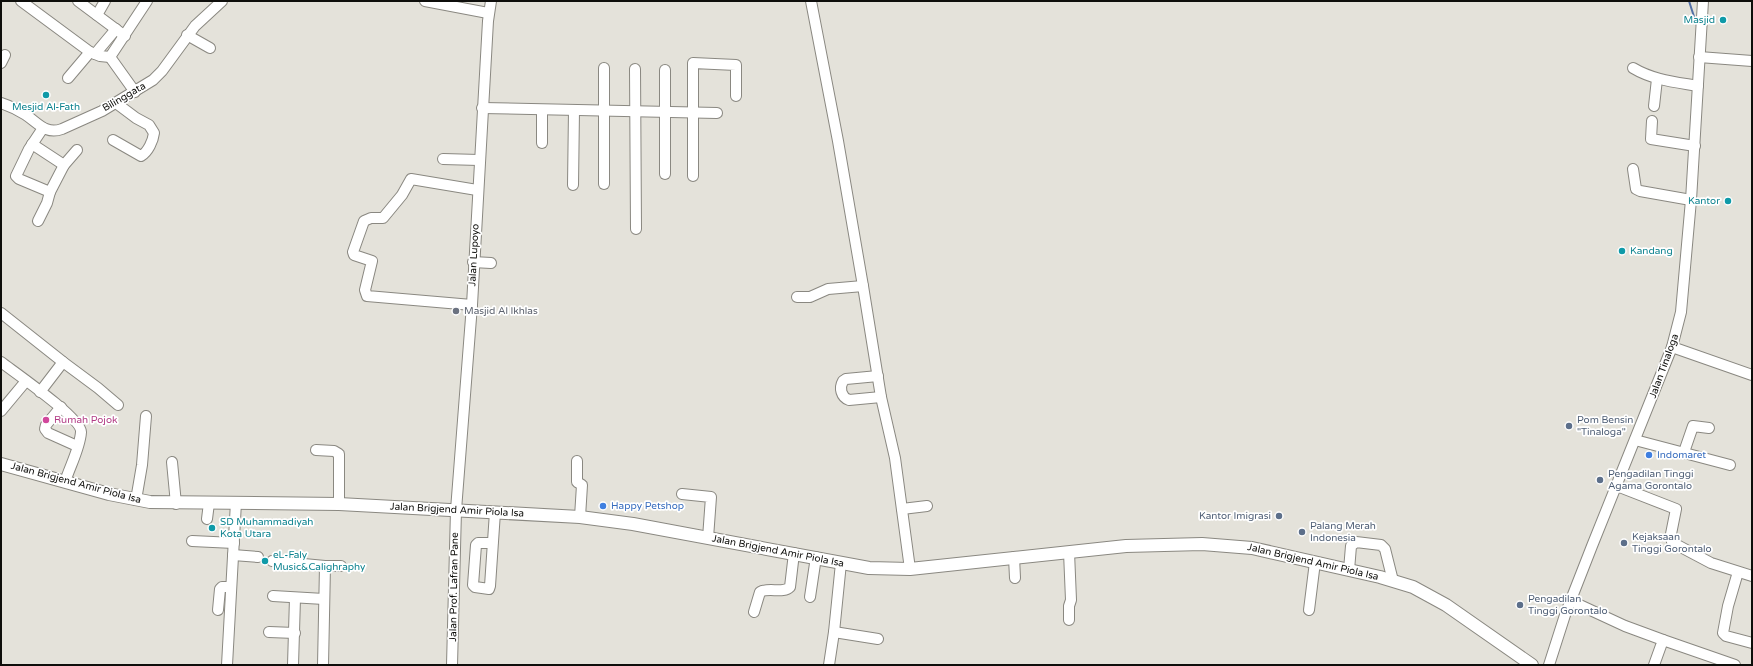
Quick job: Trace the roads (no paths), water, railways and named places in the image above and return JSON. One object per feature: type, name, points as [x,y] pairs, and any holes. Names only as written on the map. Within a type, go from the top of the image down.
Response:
[{"type":"main road","name":"Jalan Brigjend Amir Piola Isa","points":[[1,464],[136,500],[160,503],[176,504],[236,502],[339,504],[580,517],[633,524],[869,568],[910,568],[1126,546],[1202,544],[1252,548],[1349,570],[1412,587],[1446,605],[1532,665]]},
{"type":"street","points":[[21,1],[92,53],[110,57],[135,92]]},
{"type":"street","points":[[78,1],[125,36]]},
{"type":"street","points":[[97,15],[105,1]]},
{"type":"street","points":[[110,57],[147,1]]},
{"type":"street","name":"Bilinggata","points":[[43,128],[51,131],[58,131],[116,103],[157,77],[187,35],[202,18],[222,1]]},
{"type":"street","points":[[425,1],[488,13]]},
{"type":"street","name":"Jalan Lupoyo","points":[[456,510],[472,305],[477,190],[490,1]]},
{"type":"street","points":[[811,1],[838,141],[881,397],[895,458],[910,568]]},
{"type":"street","name":"Jalan Tinaloga","points":[[1548,665],[1571,601],[1672,347],[1684,295],[1695,146],[1703,1]]},
{"type":"street","points":[[68,78],[116,29]]},
{"type":"street","points":[[187,35],[210,48]]},
{"type":"street","points":[[1700,57],[1752,61]]},
{"type":"street","points":[[693,176],[693,63],[736,65],[736,96]]},
{"type":"street","points":[[604,68],[604,184]]},
{"type":"street","points":[[1633,68],[1645,76],[1698,86]]},
{"type":"street","points":[[635,69],[636,229]]},
{"type":"street","points":[[665,70],[665,174]]},
{"type":"street","points":[[1654,106],[1657,79]]},
{"type":"street","points":[[1,103],[27,116],[43,128],[16,172],[16,176],[19,179],[50,192]]},
{"type":"street","points":[[113,140],[141,156],[148,149],[154,133],[152,127],[136,118],[116,103]]},
{"type":"street","points":[[482,108],[718,113]]},
{"type":"street","points":[[542,110],[542,144]]},
{"type":"street","points":[[573,185],[574,110]]},
{"type":"street","points":[[1652,121],[1651,139],[1695,146]]},
{"type":"street","points":[[32,144],[64,165]]},
{"type":"street","points":[[38,222],[47,203],[50,192],[64,165],[77,150]]},
{"type":"street","points":[[443,159],[479,160]]},
{"type":"street","points":[[1633,169],[1636,189],[1644,192],[1691,200]]},
{"type":"street","points":[[472,305],[406,298],[369,297],[365,294],[365,290],[372,261],[354,255],[353,252],[364,221],[371,218],[383,218],[402,195],[411,179],[477,190]]},
{"type":"street","points":[[473,262],[491,263]]},
{"type":"street","points":[[797,297],[810,297],[828,289],[863,286]]},
{"type":"street","points":[[1,313],[118,405]]},
{"type":"street","points":[[1672,347],[1752,375]]},
{"type":"street","points":[[1,362],[61,407],[81,428],[77,446],[65,482]]},
{"type":"street","points":[[40,392],[63,362]]},
{"type":"street","points":[[878,376],[846,379],[843,381],[841,387],[843,395],[849,400],[881,397]]},
{"type":"street","points":[[1,412],[26,381]]},
{"type":"street","points":[[61,407],[46,425],[45,429],[48,433],[77,446]]},
{"type":"street","points":[[136,500],[142,465],[146,416]]},
{"type":"street","points":[[1684,452],[1693,426],[1709,428]]},
{"type":"street","points":[[1635,440],[1730,465]]},
{"type":"street","points":[[316,450],[334,451],[339,454],[339,504]]},
{"type":"street","points":[[578,461],[577,482],[582,485],[580,517]]},
{"type":"street","points":[[172,462],[176,504]]},
{"type":"street","points":[[1617,486],[1676,509],[1671,534],[1672,542],[1711,563],[1752,576]]},
{"type":"street","points":[[682,494],[711,497],[708,538]]},
{"type":"street","points":[[227,665],[236,502]]},
{"type":"street","points":[[207,519],[209,503]]},
{"type":"street","points":[[902,509],[927,506]]},
{"type":"street","name":"Jalan Prof. Lafran Pane","points":[[452,665],[456,510]]},
{"type":"street","points":[[493,543],[494,512]]},
{"type":"street","points":[[192,541],[234,543]]},
{"type":"street","points":[[1349,570],[1351,546],[1353,543],[1356,542],[1381,545],[1385,549],[1393,581]]},
{"type":"street","points":[[1069,552],[1071,600],[1069,606],[1069,620]]},
{"type":"street","points":[[233,554],[258,557]]},
{"type":"street","points":[[754,612],[760,592],[766,590],[785,590],[790,587],[794,554]]},
{"type":"street","points":[[810,598],[816,557]]},
{"type":"street","points":[[1014,557],[1015,578]]},
{"type":"street","points":[[272,560],[325,566],[341,566]]},
{"type":"street","points":[[1309,610],[1315,562]]},
{"type":"street","points":[[829,665],[841,563]]},
{"type":"street","points":[[323,665],[325,566]]},
{"type":"street","points":[[1738,572],[1728,606],[1723,633],[1726,636],[1752,643]]},
{"type":"street","points":[[218,610],[220,590],[222,587],[231,587]]},
{"type":"street","points":[[273,596],[324,599]]},
{"type":"street","points":[[293,665],[295,598]]},
{"type":"street","points":[[1571,601],[1625,626],[1718,663],[1735,665]]},
{"type":"street","points":[[269,632],[295,633]]},
{"type":"street","points":[[834,632],[878,639]]},
{"type":"street","points":[[1654,665],[1663,640]]},
{"type":"waterway","points":[[1689,1],[1697,26]]},
{"type":"place","name":"Masjid","points":[[1723,20]]},
{"type":"place","name":"Mesjid Al-Fath","points":[[46,95]]},
{"type":"place","name":"Kantor","points":[[1728,201]]},
{"type":"place","name":"Kandang","points":[[1622,251]]},
{"type":"place","name":"Masjid Al Ikhlas","points":[[456,311]]},
{"type":"place","name":"Rumah Pojok","points":[[46,420]]},
{"type":"place","name":"Pom Bensin \"Tinaloga\"","points":[[1569,426]]},
{"type":"place","name":"Indomaret","points":[[1649,455]]},
{"type":"place","name":"Pengadilan Tinggi Agama Gorontalo","points":[[1600,480]]},
{"type":"place","name":"Happy Petshop","points":[[603,506]]},
{"type":"place","name":"Kantor Imigrasi","points":[[1279,516]]},
{"type":"place","name":"SD Muhammadiyah Kota Utara","points":[[212,528]]},
{"type":"place","name":"Palang Merah Indonesia","points":[[1302,532]]},
{"type":"place","name":"Kejaksaan Tinggi Gorontalo","points":[[1624,543]]},
{"type":"place","name":"eL-Faly Music&Calighraphy","points":[[265,561]]},
{"type":"place","name":"Pengadilan Tinggi Gorontalo","points":[[1520,605]]}]
